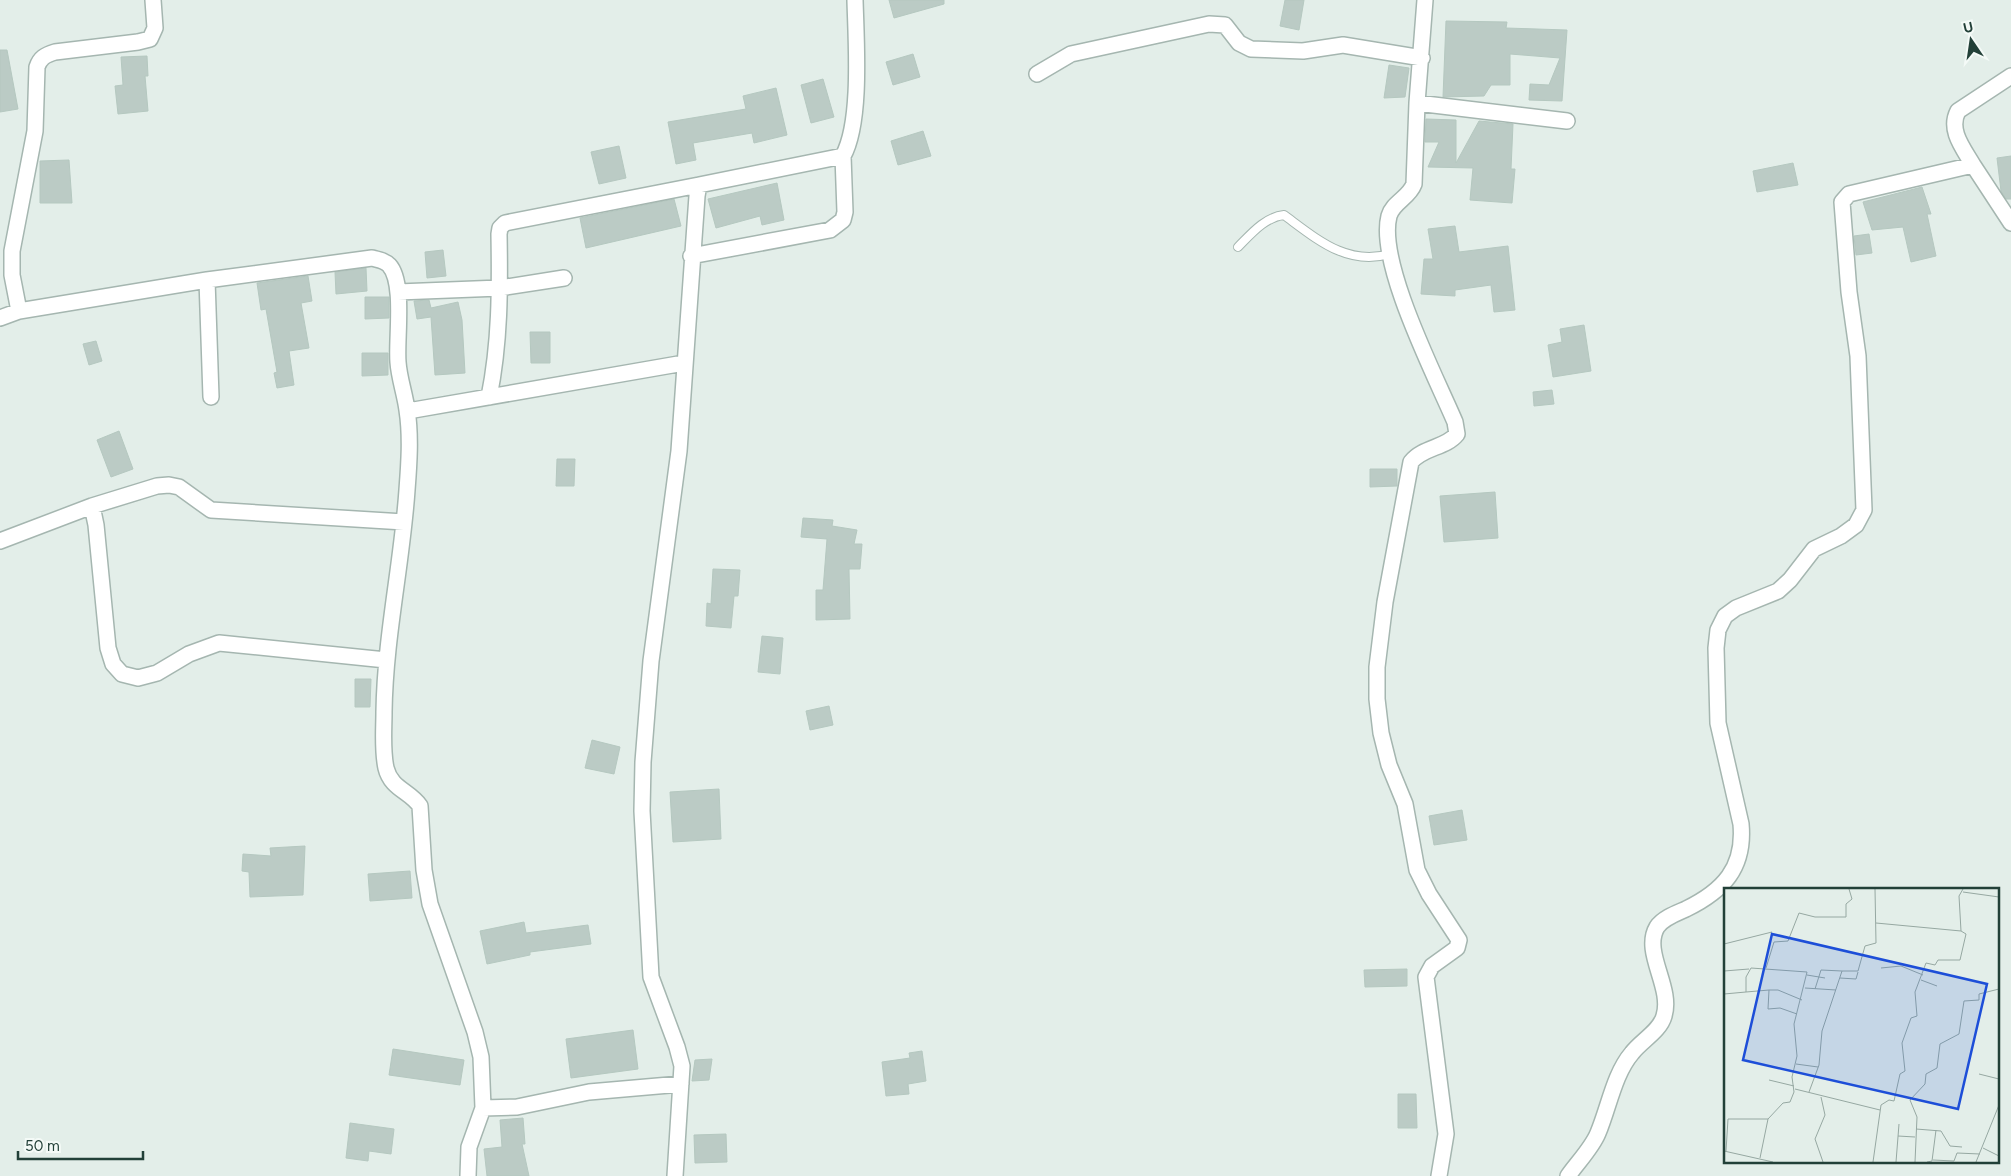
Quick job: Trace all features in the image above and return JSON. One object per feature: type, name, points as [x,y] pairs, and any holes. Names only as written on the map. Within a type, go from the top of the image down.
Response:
[{"type":"street","points":[[19,311],[12,275],[12,251],[35,131],[37,67],[39,61],[42,57],[55,52],[138,42],[150,38],[155,28],[153,0]]},
{"type":"street","points":[[691,256],[830,230],[838,226],[845,212],[843,156],[849,144],[851,132],[856,74],[855,0]]},
{"type":"street","points":[[1425,0],[1422,58],[1417,103],[1414,184],[1412,192],[1392,208],[1389,214],[1390,254],[1419,343],[1457,429],[1453,439],[1420,454],[1411,462],[1385,602],[1377,667],[1377,699],[1381,733],[1389,765],[1406,804],[1417,870],[1459,940],[1457,948],[1432,966],[1426,977],[1446,1134],[1439,1176]]},
{"type":"street","points":[[1037,74],[1071,54],[1209,24],[1225,25],[1239,43],[1251,48],[1303,52],[1344,45],[1422,58]]},
{"type":"street","points":[[2011,76],[1958,111],[1954,119],[1956,134],[1973,165],[1992,191],[2011,223]]},
{"type":"street","points":[[1417,103],[1567,121]]},
{"type":"street","points":[[489,397],[496,365],[500,288],[499,234],[500,228],[505,223],[843,156]]},
{"type":"street","points":[[1568,1176],[1597,1135],[1622,1067],[1631,1053],[1656,1028],[1664,1017],[1666,994],[1654,957],[1654,938],[1658,927],[1670,916],[1708,898],[1718,890],[1734,867],[1740,852],[1741,824],[1718,723],[1716,648],[1718,630],[1725,616],[1736,608],[1778,591],[1790,580],[1814,549],[1841,536],[1856,525],[1864,510],[1858,356],[1849,292],[1842,202],[1849,194],[1973,165]]},
{"type":"street","points":[[675,1176],[682,1066],[677,1047],[651,977],[642,811],[643,762],[651,661],[679,451],[691,256],[699,185]]},
{"type":"street","points":[[0,318],[19,311],[208,280],[372,258],[383,260],[390,266],[395,276],[398,292],[398,364],[408,411],[409,447],[404,522],[386,660],[384,753],[386,770],[392,783],[403,792],[415,798],[420,806],[426,885],[444,949],[475,1032],[483,1080],[483,1108],[469,1147],[468,1176]]},
{"type":"street","points":[[398,292],[500,288],[564,278]]},
{"type":"street","points":[[208,280],[212,398]]},
{"type":"street","points":[[408,411],[684,362]]},
{"type":"street","points":[[0,541],[92,506],[157,486],[169,485],[179,487],[211,510],[404,522]]},
{"type":"street","points":[[92,506],[96,525],[108,648],[113,664],[122,674],[138,678],[157,673],[189,654],[219,644],[386,660]]},
{"type":"street","points":[[483,1108],[517,1107],[589,1092],[681,1084]]},
{"type":"lane","points":[[1238,247],[1265,222],[1276,216],[1284,215],[1314,238],[1352,257],[1376,258],[1390,254]]},
{"type":"building","points":[[889,0],[944,0],[944,4],[894,18]]},
{"type":"building","points":[[1285,0],[1304,0],[1299,30],[1280,26]]},
{"type":"building","points":[[1446,21],[1507,22],[1506,28],[1567,30],[1562,101],[1529,100],[1530,84],[1549,85],[1560,58],[1510,54],[1510,85],[1491,85],[1484,96],[1443,97]]},
{"type":"building","points":[[0,50],[7,50],[18,109],[0,112]]},
{"type":"building","points":[[913,54],[920,77],[893,85],[886,62]]},
{"type":"building","points":[[147,56],[148,76],[145,76],[148,111],[118,114],[115,86],[123,85],[121,57]]},
{"type":"building","points":[[1389,65],[1409,68],[1405,97],[1384,98]]},
{"type":"building","points":[[823,79],[834,117],[811,123],[801,85]]},
{"type":"building","points":[[776,88],[787,135],[754,143],[752,133],[693,143],[696,160],[676,164],[668,122],[746,109],[743,96]]},
{"type":"building","points":[[1426,119],[1456,120],[1456,163],[1479,121],[1513,124],[1511,169],[1515,169],[1512,203],[1470,200],[1473,168],[1428,167],[1439,142],[1425,142]]},
{"type":"building","points":[[923,131],[931,156],[898,165],[891,141]]},
{"type":"building","points":[[619,146],[626,178],[599,184],[591,152]]},
{"type":"building","points":[[2011,156],[2011,199],[2006,199],[2001,191],[1997,158]]},
{"type":"building","points":[[69,160],[72,203],[40,203],[40,161]]},
{"type":"building","points":[[1793,163],[1798,185],[1757,192],[1753,171]]},
{"type":"building","points":[[777,183],[784,220],[762,225],[760,216],[716,228],[708,199]]},
{"type":"building","points":[[1922,187],[1931,214],[1927,214],[1936,256],[1911,262],[1903,227],[1872,230],[1863,202]]},
{"type":"building","points":[[674,199],[681,226],[586,248],[580,218]]},
{"type":"building","points":[[1455,226],[1459,252],[1508,246],[1515,310],[1494,312],[1491,285],[1455,290],[1455,296],[1421,294],[1424,259],[1433,259],[1428,229]]},
{"type":"building","points":[[1869,234],[1872,253],[1856,255],[1854,236]]},
{"type":"building","points":[[443,250],[446,276],[427,278],[425,252]]},
{"type":"building","points":[[366,268],[367,291],[336,294],[335,272]]},
{"type":"building","points":[[308,276],[312,301],[301,303],[309,348],[289,351],[294,385],[277,388],[274,373],[277,372],[266,309],[261,310],[257,283]]},
{"type":"building","points":[[365,297],[389,297],[389,318],[365,319]]},
{"type":"building","points":[[429,300],[431,308],[458,302],[462,320],[465,373],[435,375],[431,317],[417,319],[414,301]]},
{"type":"building","points":[[1584,325],[1591,371],[1553,377],[1548,345],[1562,342],[1560,329]]},
{"type":"building","points":[[530,332],[550,332],[550,363],[531,363]]},
{"type":"building","points":[[96,341],[102,361],[89,365],[83,344]]},
{"type":"building","points":[[362,353],[388,353],[388,375],[362,376]]},
{"type":"building","points":[[1552,390],[1554,404],[1534,406],[1533,392]]},
{"type":"building","points":[[119,431],[133,469],[111,477],[97,440]]},
{"type":"building","points":[[557,459],[575,459],[574,486],[556,486]]},
{"type":"building","points":[[1370,469],[1397,469],[1397,486],[1370,487]]},
{"type":"building","points":[[1495,492],[1498,538],[1444,542],[1440,496]]},
{"type":"building","points":[[803,518],[833,520],[832,526],[857,530],[854,544],[862,544],[860,569],[849,569],[850,619],[816,620],[816,590],[823,590],[827,539],[801,537]]},
{"type":"building","points":[[713,569],[740,570],[738,596],[734,596],[731,628],[706,626],[707,603],[711,604]]},
{"type":"building","points":[[762,636],[783,638],[780,674],[758,672]]},
{"type":"building","points":[[355,679],[371,679],[370,707],[355,707]]},
{"type":"building","points":[[829,706],[833,725],[810,730],[806,711]]},
{"type":"building","points":[[592,740],[620,747],[614,774],[585,768]]},
{"type":"building","points":[[719,789],[721,839],[673,842],[670,792]]},
{"type":"building","points":[[1462,810],[1467,840],[1434,845],[1429,816]]},
{"type":"building","points":[[305,846],[303,895],[250,897],[249,872],[242,871],[243,854],[271,856],[270,848]]},
{"type":"building","points":[[410,871],[412,898],[370,901],[368,874]]},
{"type":"building","points":[[524,922],[526,933],[588,925],[591,944],[530,952],[530,955],[487,964],[480,931]]},
{"type":"building","points":[[1407,969],[1407,986],[1365,987],[1364,970]]},
{"type":"building","points":[[633,1030],[638,1069],[571,1078],[566,1039]]},
{"type":"building","points":[[393,1049],[464,1060],[460,1085],[389,1075]]},
{"type":"building","points":[[922,1051],[926,1081],[908,1084],[909,1094],[886,1096],[882,1062],[910,1058],[909,1053]]},
{"type":"building","points":[[712,1059],[709,1080],[692,1081],[695,1060]]},
{"type":"building","points":[[1398,1094],[1416,1094],[1417,1128],[1398,1128]]},
{"type":"building","points":[[523,1118],[525,1144],[522,1144],[529,1176],[487,1176],[484,1149],[502,1147],[500,1120]]},
{"type":"building","points":[[350,1123],[394,1129],[391,1154],[369,1151],[368,1161],[346,1158]]},
{"type":"building","points":[[726,1134],[727,1162],[695,1163],[694,1135]]}]
